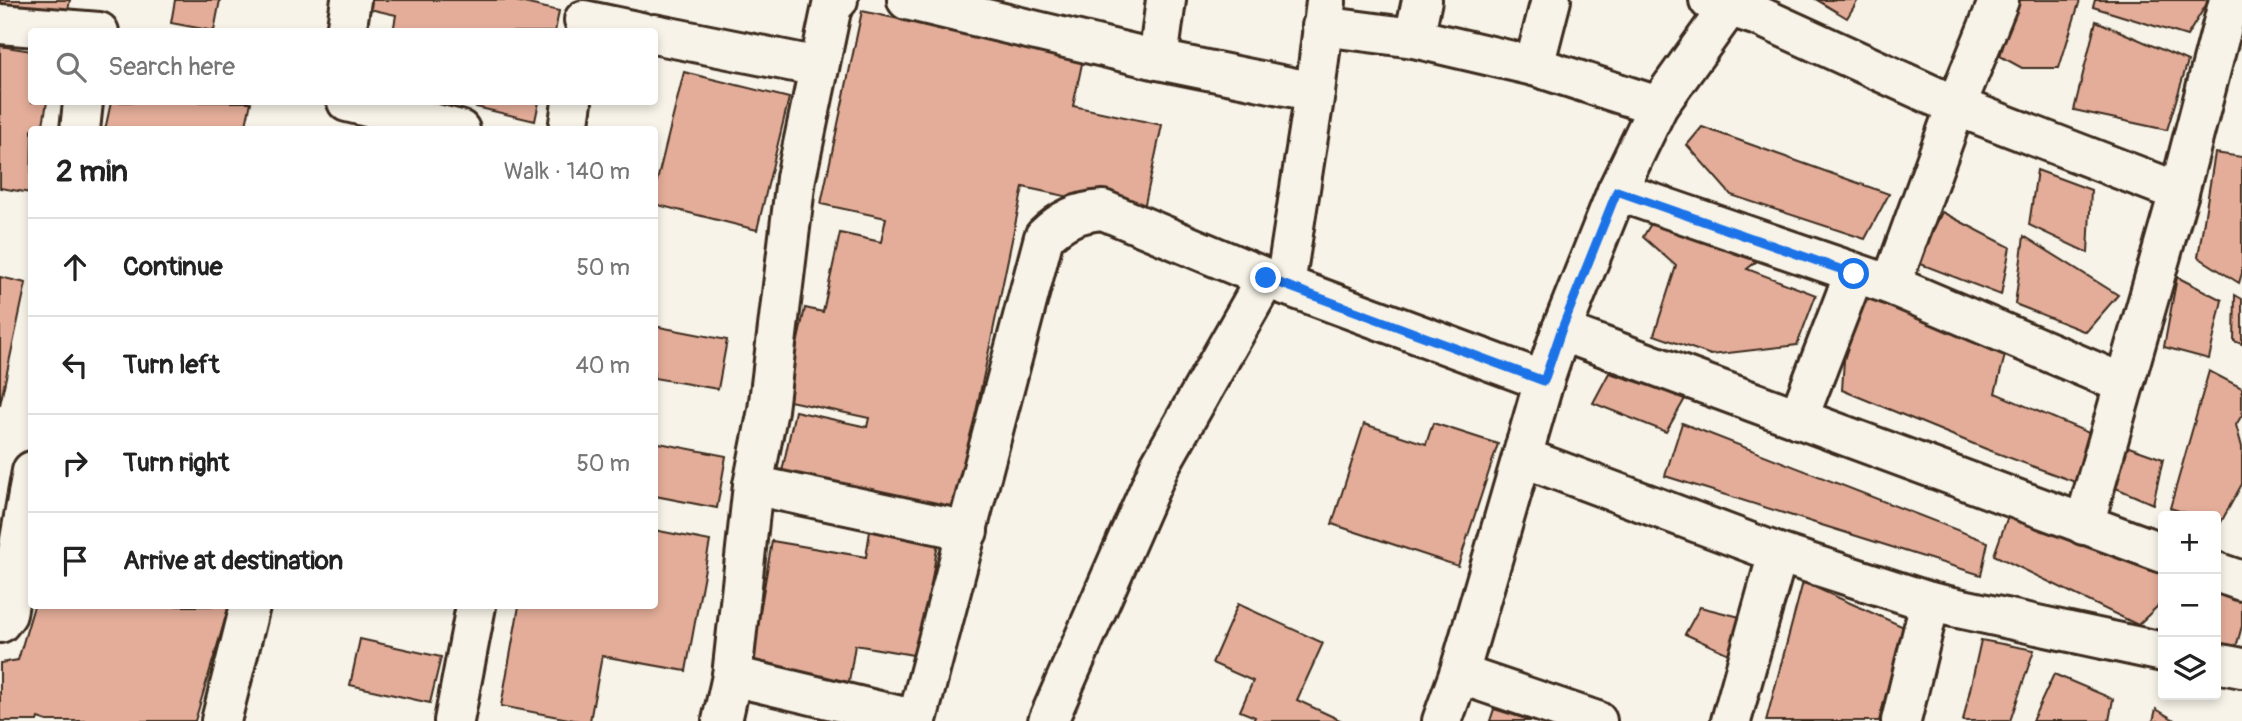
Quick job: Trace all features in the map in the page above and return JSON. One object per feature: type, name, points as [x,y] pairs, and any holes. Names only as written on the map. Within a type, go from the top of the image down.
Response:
[{"type":"street","points":[[347,28],[351,0]]},
{"type":"street","points":[[722,721],[732,676],[753,485],[768,410],[796,178],[832,6],[838,0]]},
{"type":"street","points":[[907,0],[1157,60],[1315,92]]},
{"type":"street","points":[[1157,60],[1166,0]]},
{"type":"street","points":[[1413,38],[1422,0]]},
{"type":"street","points":[[1534,66],[1551,0]]},
{"type":"street","points":[[1891,285],[1956,106],[1999,0]]},
{"type":"street","points":[[2084,525],[2179,192],[2229,0]]},
{"type":"street","points":[[1442,721],[1459,674],[1561,331],[1617,191],[1658,106],[1724,2],[1956,106],[2179,192]]},
{"type":"street","points":[[1048,721],[1160,465],[1276,282],[1315,92],[1324,13],[1413,38],[1534,66],[1658,106]]},
{"type":"street","points":[[584,17],[626,28]]},
{"type":"street","points":[[0,24],[95,23]]},
{"type":"street","points":[[658,35],[819,67]]},
{"type":"street","points":[[80,126],[83,105]]},
{"type":"street","points":[[331,126],[334,105]]},
{"type":"street","points":[[360,105],[444,126]]},
{"type":"street","points":[[569,126],[572,105]]},
{"type":"street","points":[[1617,191],[1891,285],[2124,384]]},
{"type":"street","points":[[732,676],[919,720],[1044,237],[1058,223],[1082,212],[1103,210],[1276,282],[1544,381]]},
{"type":"street","points":[[1798,419],[1854,274]]},
{"type":"street","points":[[1561,331],[2158,551]]},
{"type":"street","points":[[1522,457],[1778,554],[1930,602],[2158,651]]},
{"type":"street","points":[[753,485],[968,531]]},
{"type":"street","points":[[0,623],[6,614],[28,499]]},
{"type":"street","points":[[1731,721],[1778,554]]},
{"type":"street","points":[[2221,574],[2242,581]]},
{"type":"street","points":[[1900,721],[1930,602]]},
{"type":"street","points":[[221,721],[249,609]]},
{"type":"street","points":[[454,721],[475,609]]},
{"type":"street","points":[[2221,664],[2242,668]]},
{"type":"street","points":[[1459,674],[1597,721]]},
{"type":"building","points":[[0,0],[70,0],[67,15],[0,4]]},
{"type":"building","points":[[175,0],[220,0],[215,28],[171,23]]},
{"type":"building","points":[[366,0],[511,0],[559,11],[556,28],[394,28],[396,15],[365,8]]},
{"type":"building","points":[[1817,0],[1858,0],[1847,18]]},
{"type":"building","points":[[2018,0],[2080,0],[2059,68],[2022,68],[2000,56]]},
{"type":"building","points":[[2095,0],[2209,0],[2187,36],[2093,7]]},
{"type":"building","points":[[862,11],[1083,59],[1073,106],[1162,125],[1143,213],[1023,187],[955,513],[781,476],[795,411],[867,427],[869,418],[785,400],[805,308],[823,312],[840,233],[881,242],[886,218],[821,204]]},
{"type":"building","points":[[2096,21],[2188,61],[2167,130],[2074,110]]},
{"type":"building","points":[[0,46],[28,50],[28,105],[46,105],[43,126],[28,126],[28,193],[0,188]]},
{"type":"building","points":[[684,72],[789,98],[757,230],[658,205],[658,177]]},
{"type":"building","points":[[110,105],[250,105],[246,126],[106,126]]},
{"type":"building","points":[[476,105],[538,105],[535,121]]},
{"type":"building","points":[[1702,127],[1889,194],[1865,239],[1731,195],[1687,145]]},
{"type":"building","points":[[2215,153],[2242,157],[2242,273],[2239,283],[2198,257]]},
{"type":"building","points":[[2037,170],[2091,190],[2088,253],[2029,225]]},
{"type":"building","points":[[1942,212],[2010,247],[2001,295],[1918,263]]},
{"type":"building","points":[[1652,222],[1757,261],[1747,269],[1816,295],[1797,345],[1711,355],[1654,335],[1676,266],[1643,237]]},
{"type":"building","points":[[2024,236],[2118,295],[2086,332],[2015,304]]},
{"type":"building","points":[[0,277],[26,283],[0,405]]},
{"type":"building","points":[[2177,277],[2222,300],[2209,359],[2164,347]]},
{"type":"building","points":[[1862,294],[2008,344],[1995,393],[2089,433],[2075,482],[1842,390],[1844,360]]},
{"type":"building","points":[[2235,295],[2242,299],[2242,344],[2234,341]]},
{"type":"building","points":[[658,327],[727,340],[718,389],[658,379]]},
{"type":"building","points":[[2209,371],[2242,388],[2242,415],[2236,425],[2242,447],[2242,484],[2221,522],[2221,511],[2179,511],[2170,508]]},
{"type":"building","points":[[1609,373],[1686,397],[1666,432],[1593,403]]},
{"type":"building","points":[[1433,423],[1498,444],[1458,566],[1332,524],[1364,424],[1426,444]]},
{"type":"building","points":[[1682,423],[1988,542],[1981,575],[1665,476]]},
{"type":"building","points":[[658,443],[726,456],[717,508],[658,497]]},
{"type":"building","points":[[2126,446],[2163,459],[2153,504],[2109,485]]},
{"type":"building","points":[[2008,516],[2158,571],[2158,606],[2138,625],[1994,555]]},
{"type":"building","points":[[658,531],[710,541],[686,671],[602,656],[590,721],[501,706],[518,609],[658,609]]},
{"type":"building","points":[[870,531],[938,543],[919,656],[855,645],[849,682],[751,665],[772,541],[866,557]]},
{"type":"building","points":[[1803,582],[1904,627],[1879,721],[1766,721]]},
{"type":"building","points":[[2221,589],[2242,599],[2242,626],[2235,651],[2221,650]]},
{"type":"building","points":[[1238,604],[1323,643],[1297,700],[1342,721],[1253,721],[1255,717],[1240,711],[1253,681],[1212,663]]},
{"type":"building","points":[[1700,607],[1744,618],[1733,656],[1685,634]]},
{"type":"building","points":[[33,609],[228,609],[195,721],[47,721],[38,718],[37,721],[0,721],[0,663],[18,660]]},
{"type":"building","points":[[360,639],[441,657],[430,703],[350,685]]},
{"type":"building","points":[[1981,640],[2034,650],[2010,721],[1963,721]]},
{"type":"building","points":[[2054,674],[2113,699],[2109,721],[2032,721]]},
{"type":"building","points":[[1494,709],[1533,721],[1490,721]]},
{"type":"building","points":[[2156,709],[2176,721],[2153,721]]},
{"type":"route","points":[[1266,278],[1544,381],[1617,191],[1854,274]]}]
